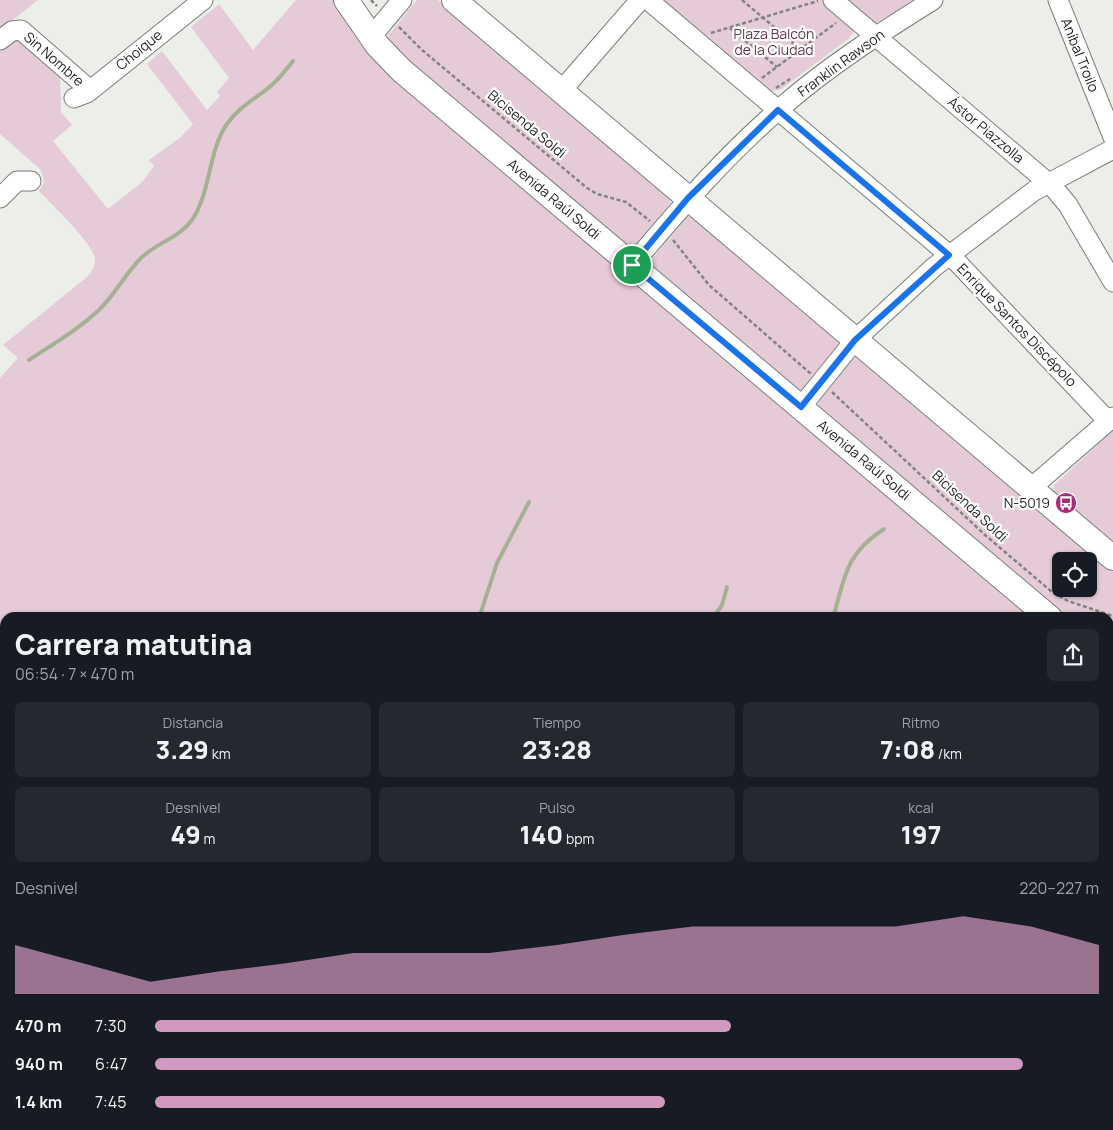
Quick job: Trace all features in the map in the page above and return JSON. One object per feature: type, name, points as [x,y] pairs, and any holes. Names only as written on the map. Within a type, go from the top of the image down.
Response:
[{"type":"main road","name":"Avenida Raúl Soldi","points":[[346,0],[371,37],[401,70],[1043,612]]},
{"type":"main road","points":[[456,0],[1113,558]]},
{"type":"street","name":"Choique","points":[[82,94],[180,6],[202,0]]},
{"type":"street","points":[[371,37],[402,0]]},
{"type":"street","points":[[561,91],[640,0]]},
{"type":"street","name":"Enrique Santos Discépolo","points":[[648,0],[949,255],[1110,419]]},
{"type":"street","name":"Ástor Piazzolla","points":[[834,0],[1048,182],[1064,199],[1113,282]]},
{"type":"street","name":"Franklin Rawson","points":[[632,265],[688,198],[778,110],[876,36],[933,0]]},
{"type":"street","name":"Aníbal Troilo","points":[[1058,0],[1113,137]]},
{"type":"street","name":"Sin Nombre","points":[[0,40],[18,29],[25,33],[82,94]]},
{"type":"street","points":[[801,407],[855,340],[949,255],[1048,182],[1113,149]]},
{"type":"street","points":[[0,198],[17,181],[31,181]]},
{"type":"street","points":[[1031,488],[1110,419]]},
{"type":"path","points":[[371,0],[380,10]]},
{"type":"path","points":[[742,0],[800,50]]},
{"type":"path","points":[[705,35],[819,0]]},
{"type":"path","points":[[763,84],[759,80],[842,19]]},
{"type":"path","name":"Bicisenda Soldi","points":[[397,25],[422,50],[587,188],[597,194],[626,202],[654,224]]},
{"type":"path","points":[[730,27],[777,67]]},
{"type":"path","points":[[771,89],[778,87],[794,76]]},
{"type":"path","points":[[670,237],[683,250],[708,285],[815,377]]},
{"type":"path","name":"Bicisenda Soldi","points":[[828,389],[985,534],[1052,592],[1068,601],[1101,612]]},
{"type":"green space","points":[[0,0],[38,0],[0,30]]},
{"type":"green space","points":[[296,0],[336,0],[1030,612],[0,612],[0,378],[18,358],[3,345],[87,277],[94,267],[95,260],[93,253],[80,235],[39,191],[44,182],[41,170],[0,134],[0,49],[16,38],[60,75],[61,112],[72,125],[53,141],[108,209],[142,182],[154,166],[149,160],[181,137],[193,124],[147,64],[162,51],[207,110],[220,96],[217,92],[229,78],[191,27],[219,4],[253,50]]},
{"type":"green space","points":[[417,0],[438,0],[671,198],[668,206],[636,244],[630,248],[386,42],[387,37]]},
{"type":"green space","name":"Plaza Balcón de la Ciudad","points":[[660,0],[824,0],[849,21],[854,32],[848,39],[780,90],[768,91]]},
{"type":"green space","points":[[839,0],[916,0],[873,25]]},
{"type":"green space","points":[[693,216],[838,339],[838,348],[804,390],[798,390],[652,267],[652,260],[655,255],[687,217]]},
{"type":"green space","points":[[858,356],[1093,552],[1052,552],[1052,597],[1097,597],[1097,556],[1113,569],[1113,612],[1059,612],[818,408],[819,400],[851,359]]},
{"type":"green space","points":[[1113,431],[1113,546],[1052,492],[1055,484]]},
{"type":"waterway","points":[[29,360],[66,336],[92,316],[106,303],[141,258],[187,226],[203,197],[216,146],[227,124],[241,109],[274,83],[293,61]]},
{"type":"waterway","points":[[481,612],[497,563],[529,502]]},
{"type":"waterway","points":[[835,612],[844,578],[854,557],[871,538],[884,529]]},
{"type":"waterway","points":[[717,612],[722,605],[727,587]]},
{"type":"place","name":"N-5019","points":[[1066,503]]},
{"type":"route","points":[[778,110],[949,255],[855,340],[801,407],[632,265],[688,198],[778,110]]}]
